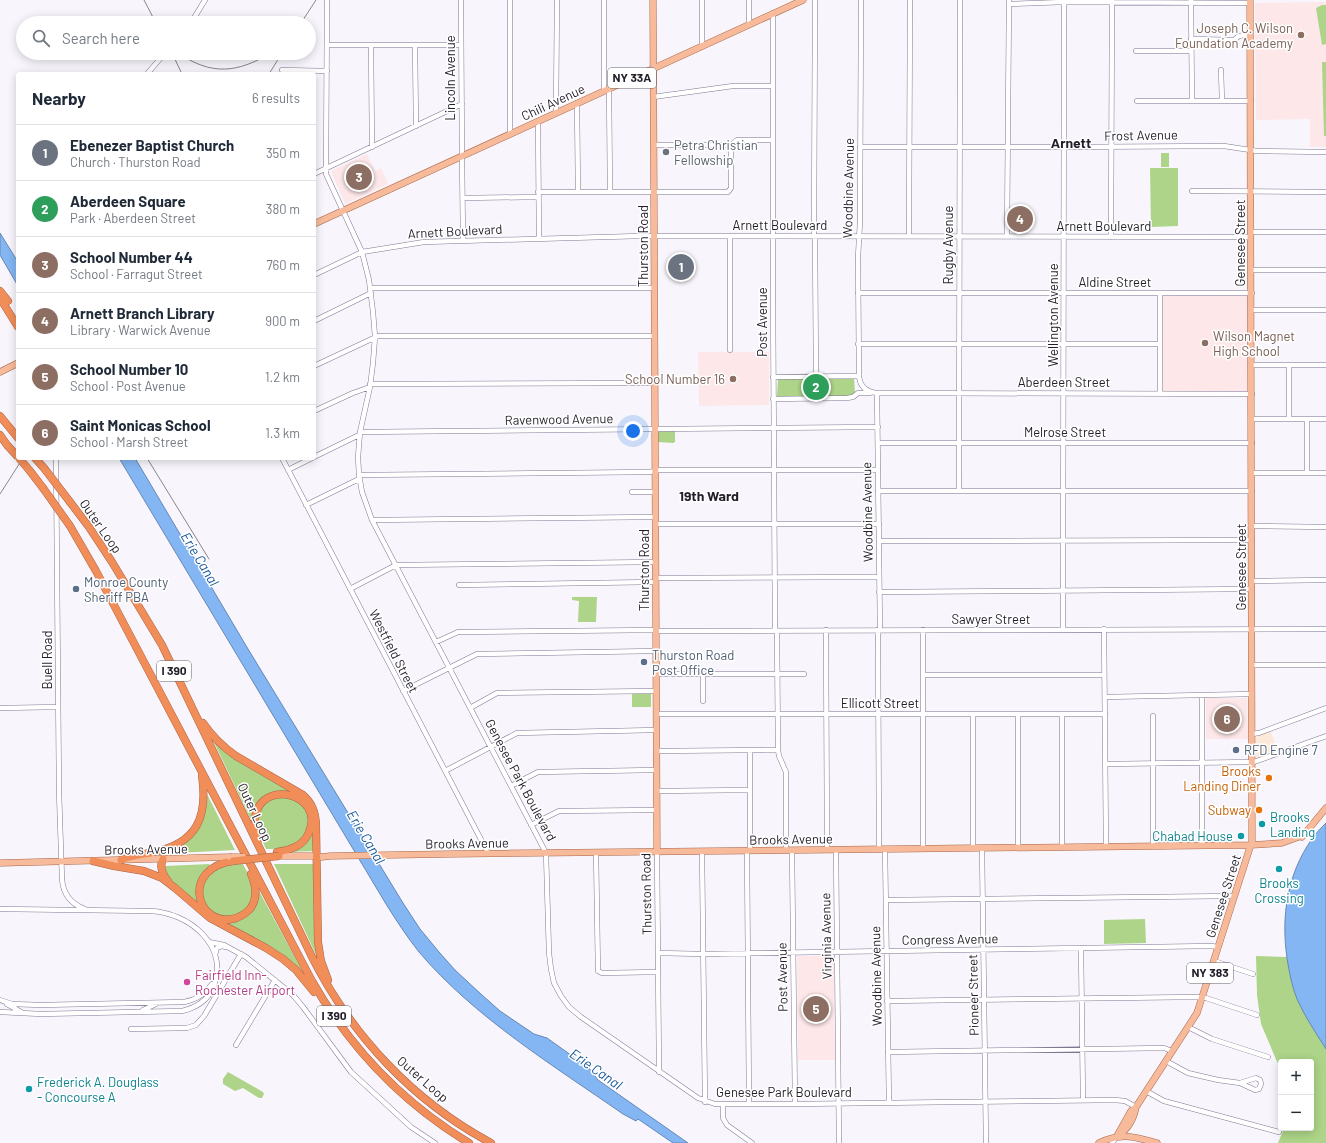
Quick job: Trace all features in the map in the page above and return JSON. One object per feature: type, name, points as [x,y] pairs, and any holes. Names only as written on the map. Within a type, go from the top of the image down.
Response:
[{"type":"highway","points":[[0,292],[16,315]]},
{"type":"highway","points":[[0,298],[16,324]]},
{"type":"highway","points":[[0,416],[16,435]]},
{"type":"highway","name":"Outer Loop","points":[[0,435],[16,456]]},
{"type":"highway","name":"Outer Loop","points":[[20,460],[43,488],[70,526],[96,571],[312,981],[340,1026],[371,1063],[396,1089],[433,1119],[469,1143]]},
{"type":"highway","name":"Outer Loop","points":[[36,460],[44,468],[89,527],[162,645],[317,968],[352,1024],[384,1060],[418,1093],[452,1119],[491,1143]]},
{"type":"highway","points":[[192,708],[208,730],[226,749],[308,799],[314,809],[317,856],[317,932],[320,956],[327,978],[352,1024]]},
{"type":"highway","points":[[121,860],[130,856],[170,848],[191,834],[199,822],[203,805],[204,789],[201,770]]},
{"type":"highway","points":[[244,853],[247,865],[255,884],[254,902],[241,916],[233,919],[223,919],[213,916],[204,908],[200,897],[200,886],[203,877],[211,868],[231,859],[278,854],[297,846],[307,837],[310,829],[311,817],[307,806],[300,799],[292,795],[282,793],[272,796],[264,801],[258,809],[255,822],[260,850]]},
{"type":"highway","points":[[163,859],[161,865],[163,874],[175,888]]},
{"type":"highway","points":[[93,861],[114,866],[133,868],[162,878],[210,918],[269,950],[289,963],[303,978],[340,1026]]},
{"type":"main road","name":"Thurston Road","points":[[653,0],[657,851]]},
{"type":"main road","name":"Chili Avenue","points":[[316,223],[702,46],[794,2],[802,0]]},
{"type":"main road","name":"Genesee Street","points":[[1117,1136],[1131,1111],[1136,1107],[1196,1013],[1251,845],[1252,270],[1250,1]]},
{"type":"main road","points":[[0,372],[16,365]]},
{"type":"main road","name":"Brooks Avenue","points":[[278,854],[322,857],[657,851],[1251,845],[1282,843],[1304,835],[1326,808]]},
{"type":"main road","name":"Brooks Avenue","points":[[0,863],[231,859]]},
{"type":"main road","points":[[1099,1143],[1117,1136],[1133,1137],[1157,1143]]},
{"type":"street","points":[[195,16],[205,0]]},
{"type":"street","name":"Genesee Park Boulevard","points":[[327,0],[327,176],[362,252],[371,291],[375,337],[370,386],[360,434],[358,457],[359,477],[372,520],[546,853],[549,957],[552,976],[565,1001],[581,1017],[704,1102],[723,1104],[839,1104],[1121,1100],[1136,1107]]},
{"type":"street","name":"Lincoln Avenue","points":[[461,0],[464,241]]},
{"type":"street","points":[[510,0],[510,134]]},
{"type":"street","points":[[556,112],[557,0]]},
{"type":"street","points":[[604,0],[610,192]]},
{"type":"street","points":[[702,0],[702,46]]},
{"type":"street","points":[[749,0],[749,24]]},
{"type":"street","points":[[815,0],[814,236],[816,377]]},
{"type":"street","name":"Woodbine Avenue","points":[[859,377],[858,293],[861,0]]},
{"type":"street","points":[[910,0],[910,236]]},
{"type":"street","name":"Rugby Avenue","points":[[959,491],[960,0]]},
{"type":"street","name":"Wellington Avenue","points":[[1063,630],[1064,1]]},
{"type":"street","points":[[1191,1],[1192,101]]},
{"type":"street","points":[[1007,236],[1009,2],[1250,1]]},
{"type":"street","points":[[1111,237],[1112,2]]},
{"type":"street","name":"Post Avenue","points":[[773,13],[773,399],[778,750],[786,772],[793,952],[795,1104]]},
{"type":"street","points":[[1191,39],[1234,40],[1239,36],[1250,34]]},
{"type":"street","points":[[327,44],[461,45]]},
{"type":"street","points":[[371,44],[372,147]]},
{"type":"street","points":[[415,45],[416,126]]},
{"type":"street","points":[[1136,52],[1191,51]]},
{"type":"street","points":[[149,72],[159,60]]},
{"type":"street","points":[[282,70],[327,71]]},
{"type":"street","points":[[1221,70],[1222,101]]},
{"type":"street","points":[[653,97],[733,86],[773,86]]},
{"type":"street","points":[[1137,101],[1251,101]]},
{"type":"street","points":[[577,103],[578,192]]},
{"type":"street","points":[[316,173],[462,104]]},
{"type":"street","points":[[538,121],[539,239]]},
{"type":"street","points":[[653,145],[731,145],[737,140],[773,140]]},
{"type":"street","points":[[463,198],[578,192],[729,192],[731,188],[731,145]]},
{"type":"street","name":"Frost Avenue","points":[[860,147],[1224,146],[1251,150],[1326,152]]},
{"type":"street","points":[[1192,191],[1326,192]]},
{"type":"street","name":"Arnett Boulevard","points":[[316,274],[362,252],[414,243],[654,236],[1111,237],[1251,235],[1326,232]]},
{"type":"street","points":[[730,236],[730,350]]},
{"type":"street","points":[[1252,270],[1326,270]]},
{"type":"street","points":[[316,320],[371,291],[654,288]]},
{"type":"street","name":"Aldine Street","points":[[858,293],[1252,293]]},
{"type":"street","points":[[1160,293],[1160,393]]},
{"type":"street","points":[[1252,310],[1326,310]]},
{"type":"street","points":[[316,365],[375,337],[654,336]]},
{"type":"street","points":[[858,344],[1159,344]]},
{"type":"street","points":[[1252,365],[1326,364]]},
{"type":"street","points":[[1289,365],[1289,419]]},
{"type":"street","points":[[773,377],[859,377]]},
{"type":"street","points":[[859,377],[864,388],[869,392],[876,393]]},
{"type":"street","points":[[858,393],[859,377]]},
{"type":"street","points":[[316,410],[353,392],[370,386],[654,384]]},
{"type":"street","name":"Aberdeen Street","points":[[773,399],[849,398],[858,393],[1252,394]]},
{"type":"street","name":"Woodbine Avenue","points":[[876,393],[878,427],[879,524],[878,714],[882,849],[886,900],[889,1103]]},
{"type":"street","points":[[1252,419],[1326,419]]},
{"type":"street","points":[[1306,419],[1307,473]]},
{"type":"street","name":"Ravenwood Avenue","points":[[316,456],[360,434],[878,427]]},
{"type":"street","name":"Melrose Street","points":[[878,443],[1252,443]]},
{"type":"street","name":"Buell Road","points":[[56,460],[58,707],[62,883],[66,895],[70,900],[78,906],[93,910]]},
{"type":"street","name":"Westfield Street","points":[[283,460],[488,854]]},
{"type":"street","name":"Ravenwood Avenue","points":[[288,470],[309,460]]},
{"type":"street","points":[[306,505],[359,477],[650,472],[659,470],[878,470]]},
{"type":"street","points":[[1252,473],[1326,473]]},
{"type":"street","points":[[878,491],[1252,491]]},
{"type":"street","points":[[632,492],[655,492]]},
{"type":"street","points":[[372,520],[655,520],[774,524],[879,524]]},
{"type":"street","points":[[1252,526],[1326,526]]},
{"type":"street","points":[[879,542],[1252,540]]},
{"type":"street","points":[[350,589],[396,565],[655,562]]},
{"type":"street","points":[[459,585],[655,580],[879,577]]},
{"type":"street","points":[[1252,580],[1326,580]]},
{"type":"street","points":[[879,592],[1252,589]]},
{"type":"street","points":[[1104,629],[1106,846]]},
{"type":"street","name":"Sawyer Street","points":[[436,642],[458,632],[1326,629]]},
{"type":"street","points":[[826,630],[827,850]]},
{"type":"street","points":[[923,630],[923,848]]},
{"type":"street","points":[[403,691],[477,654],[656,651]]},
{"type":"street","points":[[1252,665],[1326,665]]},
{"type":"street","points":[[656,674],[804,674]]},
{"type":"street","points":[[703,674],[703,701]]},
{"type":"street","points":[[923,675],[1104,675]]},
{"type":"street","points":[[470,708],[497,693],[656,690]]},
{"type":"street","points":[[1105,697],[1252,694]]},
{"type":"street","points":[[1202,695],[1202,845]]},
{"type":"street","points":[[0,708],[58,707]]},
{"type":"street","points":[[1252,734],[1259,733],[1326,708]]},
{"type":"street","name":"Ellicott Street","points":[[656,714],[1105,714]]},
{"type":"street","points":[[973,714],[973,848]]},
{"type":"street","points":[[1018,714],[1018,847]]},
{"type":"street","points":[[1062,714],[1062,847]]},
{"type":"street","points":[[1153,716],[1153,846]]},
{"type":"street","points":[[445,771],[490,746],[518,733],[656,730]]},
{"type":"street","points":[[1106,764],[1252,762],[1326,736]]},
{"type":"street","points":[[656,751],[778,750]]},
{"type":"street","points":[[749,1104],[748,953],[750,751]]},
{"type":"street","points":[[511,786],[538,772],[656,770]]},
{"type":"street","points":[[656,791],[750,790]]},
{"type":"street","points":[[531,825],[559,811],[656,810]]},
{"type":"street","name":"Pioneer Street","points":[[982,848],[986,1143]]},
{"type":"street","name":"Virginia Avenue","points":[[836,849],[839,1143]]},
{"type":"street","name":"Thurston Road","points":[[657,851],[659,1072]]},
{"type":"street","points":[[702,851],[704,1102]]},
{"type":"street","points":[[596,852],[598,970],[602,973],[658,972]]},
{"type":"street","points":[[886,900],[1234,896]]},
{"type":"street","points":[[0,909],[150,910],[167,913],[191,924],[208,942],[215,955],[217,964],[213,988],[207,997],[198,1005],[187,1010],[175,1012],[143,1010],[129,1013],[41,1014],[0,1012]]},
{"type":"street","points":[[208,942],[224,945],[241,954],[275,980],[299,1002],[351,1072],[411,1127],[435,1143]]},
{"type":"street","points":[[215,955],[217,948],[222,946],[229,948]]},
{"type":"street","name":"Congress Avenue","points":[[658,953],[703,954],[1218,947]]},
{"type":"street","points":[[1081,948],[1083,1100]]},
{"type":"street","points":[[132,1029],[184,1028],[196,1025],[204,1016],[241,954]]},
{"type":"street","points":[[1214,961],[1253,974]]},
{"type":"street","points":[[143,1010],[154,1004],[186,1002],[198,998],[209,988],[216,976]]},
{"type":"street","points":[[236,1045],[275,980]]},
{"type":"street","points":[[887,1001],[1202,997],[1257,1014]]},
{"type":"street","points":[[0,1000],[12,1004],[41,1005],[127,1004],[140,1002],[168,1003]]},
{"type":"street","points":[[0,1000],[24,1013]]},
{"type":"street","points":[[1188,1027],[1212,1039],[1268,1057]]},
{"type":"street","points":[[888,1052],[1164,1048],[1172,1051]]},
{"type":"street","points":[[1166,1061],[1176,1068],[1192,1074],[1222,1081],[1240,1083]]},
{"type":"street","points":[[1146,1091],[1164,1100],[1279,1132]]},
{"type":"street","points":[[723,1104],[723,1118],[727,1125],[752,1143]]},
{"type":"street","name":"Genesee Street","points":[[1112,1143],[1117,1136]]},
{"type":"shaded area","points":[[1326,2],[1326,147],[1310,147],[1310,119],[1256,120],[1255,3]]},
{"type":"shaded area","points":[[367,154],[375,171],[381,168],[388,184],[345,204],[331,171]]},
{"type":"shaded area","name":"Wilson Magnet High School","points":[[1247,295],[1247,391],[1162,391],[1162,296]]},
{"type":"shaded area","name":"School Number 16","points":[[698,352],[769,352],[769,405],[699,406]]},
{"type":"shaded area","points":[[1206,698],[1247,698],[1248,739],[1206,739]]},
{"type":"shaded area","points":[[1270,730],[1278,751],[1257,758],[1256,737]]},
{"type":"shaded area","points":[[797,956],[834,956],[835,1060],[798,1060]]},
{"type":"green space","points":[[1326,5],[1326,44],[1322,45],[1316,8]]},
{"type":"green space","points":[[1322,62],[1326,62],[1326,136],[1324,136]]},
{"type":"green space","points":[[1161,153],[1169,153],[1169,167],[1161,167]]},
{"type":"green space","points":[[1150,168],[1178,168],[1178,226],[1151,227]]},
{"type":"green space","points":[[854,378],[855,393],[852,396],[777,396],[778,379]]},
{"type":"green space","points":[[658,431],[675,431],[675,442],[658,442]]},
{"type":"green space","points":[[572,597],[597,597],[596,622],[578,622],[579,601],[572,600]]},
{"type":"green space","points":[[632,694],[651,694],[651,707],[632,707]]},
{"type":"green space","points":[[211,736],[289,790],[289,792],[268,795],[252,821]]},
{"type":"green space","points":[[206,796],[208,796],[235,850],[157,854],[189,838]]},
{"type":"green space","points":[[276,797],[290,797],[304,806],[308,816],[307,832],[296,844],[277,849],[266,849],[259,832],[258,814],[265,803]]},
{"type":"green space","points":[[311,831],[314,832],[314,851],[289,852]]},
{"type":"green space","points":[[210,864],[203,874],[202,907],[165,874],[164,867],[165,866]]},
{"type":"green space","points":[[231,864],[243,864],[251,882],[253,895],[246,909],[240,913],[233,916],[217,916],[205,907],[202,900],[204,883],[211,872]]},
{"type":"green space","points":[[274,864],[313,864],[315,944],[318,957],[317,957]]},
{"type":"green space","points":[[257,891],[259,891],[305,976],[219,921],[240,919]]},
{"type":"green space","points":[[1145,919],[1146,943],[1104,944],[1104,920]]},
{"type":"green space","points":[[1256,956],[1287,957],[1297,998],[1326,1049],[1326,1143],[1278,1143],[1283,1131],[1314,1131],[1314,1059],[1278,1059],[1278,1064],[1261,1024],[1257,995]]},
{"type":"green space","points":[[228,1072],[263,1092],[264,1094],[262,1098],[259,1098],[243,1088],[235,1091],[223,1084],[223,1079]]},
{"type":"water","points":[[0,233],[16,259],[16,283],[0,255]]},
{"type":"water","points":[[120,460],[136,460],[248,649],[403,903],[420,929],[439,952],[455,970],[500,1011],[534,1034],[547,1038],[589,1068],[598,1080],[688,1143],[673,1143],[638,1119],[636,1121],[623,1114],[543,1059],[490,1019],[464,998],[419,952],[386,904]]},
{"type":"water","points":[[1326,823],[1326,1049],[1307,1019],[1295,994],[1287,958],[1285,927],[1288,896],[1297,867],[1312,839]]},
{"type":"railway","points":[[144,0],[152,16]]},
{"type":"railway","points":[[306,16],[316,0]]},
{"type":"railway","points":[[175,60],[181,72]]},
{"type":"railway","points":[[190,60],[202,66],[224,69],[236,68],[259,60]]},
{"type":"railway","points":[[270,72],[278,60]]},
{"type":"railway","points":[[0,494],[22,460]]},
{"type":"railway","points":[[148,460],[209,559]]},
{"type":"place","name":"Joseph C. Wilson Foundation Academy","points":[[1301,35]]},
{"type":"place","name":"Petra Christian Fellowship","points":[[666,152]]},
{"type":"place","name":"School Number 44","points":[[359,177]]},
{"type":"place","name":"Arnett Branch Library","points":[[1020,219]]},
{"type":"place","name":"Ebenezer Baptist Church","points":[[681,267]]},
{"type":"place","name":"Wilson Magnet High School","points":[[1205,343]]},
{"type":"place","name":"School Number 16","points":[[733,379]]},
{"type":"place","name":"Aberdeen Square","points":[[816,387]]},
{"type":"place","name":"Monroe County Sheriff PBA","points":[[76,589]]},
{"type":"place","name":"Thurston Road Post Office","points":[[644,662]]},
{"type":"place","name":"Saint Monicas School","points":[[1227,719]]},
{"type":"place","name":"RFD Engine 7","points":[[1236,750]]},
{"type":"place","name":"Brooks Landing Diner","points":[[1269,778]]},
{"type":"place","name":"Subway","points":[[1259,810]]},
{"type":"place","name":"Brooks Landing","points":[[1262,824]]},
{"type":"place","name":"Chabad House","points":[[1241,836]]},
{"type":"place","name":"Brooks Crossing","points":[[1279,869]]},
{"type":"place","name":"Fairfield Inn- Rochester Airport","points":[[187,982]]},
{"type":"place","name":"School Number 10","points":[[816,1009]]},
{"type":"place","name":"Frederick A. Douglass - Concourse A","points":[[29,1089]]},
{"type":"district","name":"Arnett","points":[[1071,143]]},
{"type":"district","name":"19th Ward","points":[[709,496]]},
{"type":"water label","name":"Erie Canal","points":[[200,559]]},
{"type":"water label","name":"Erie Canal","points":[[366,837]]},
{"type":"water label","name":"Erie Canal","points":[[596,1069]]}]
